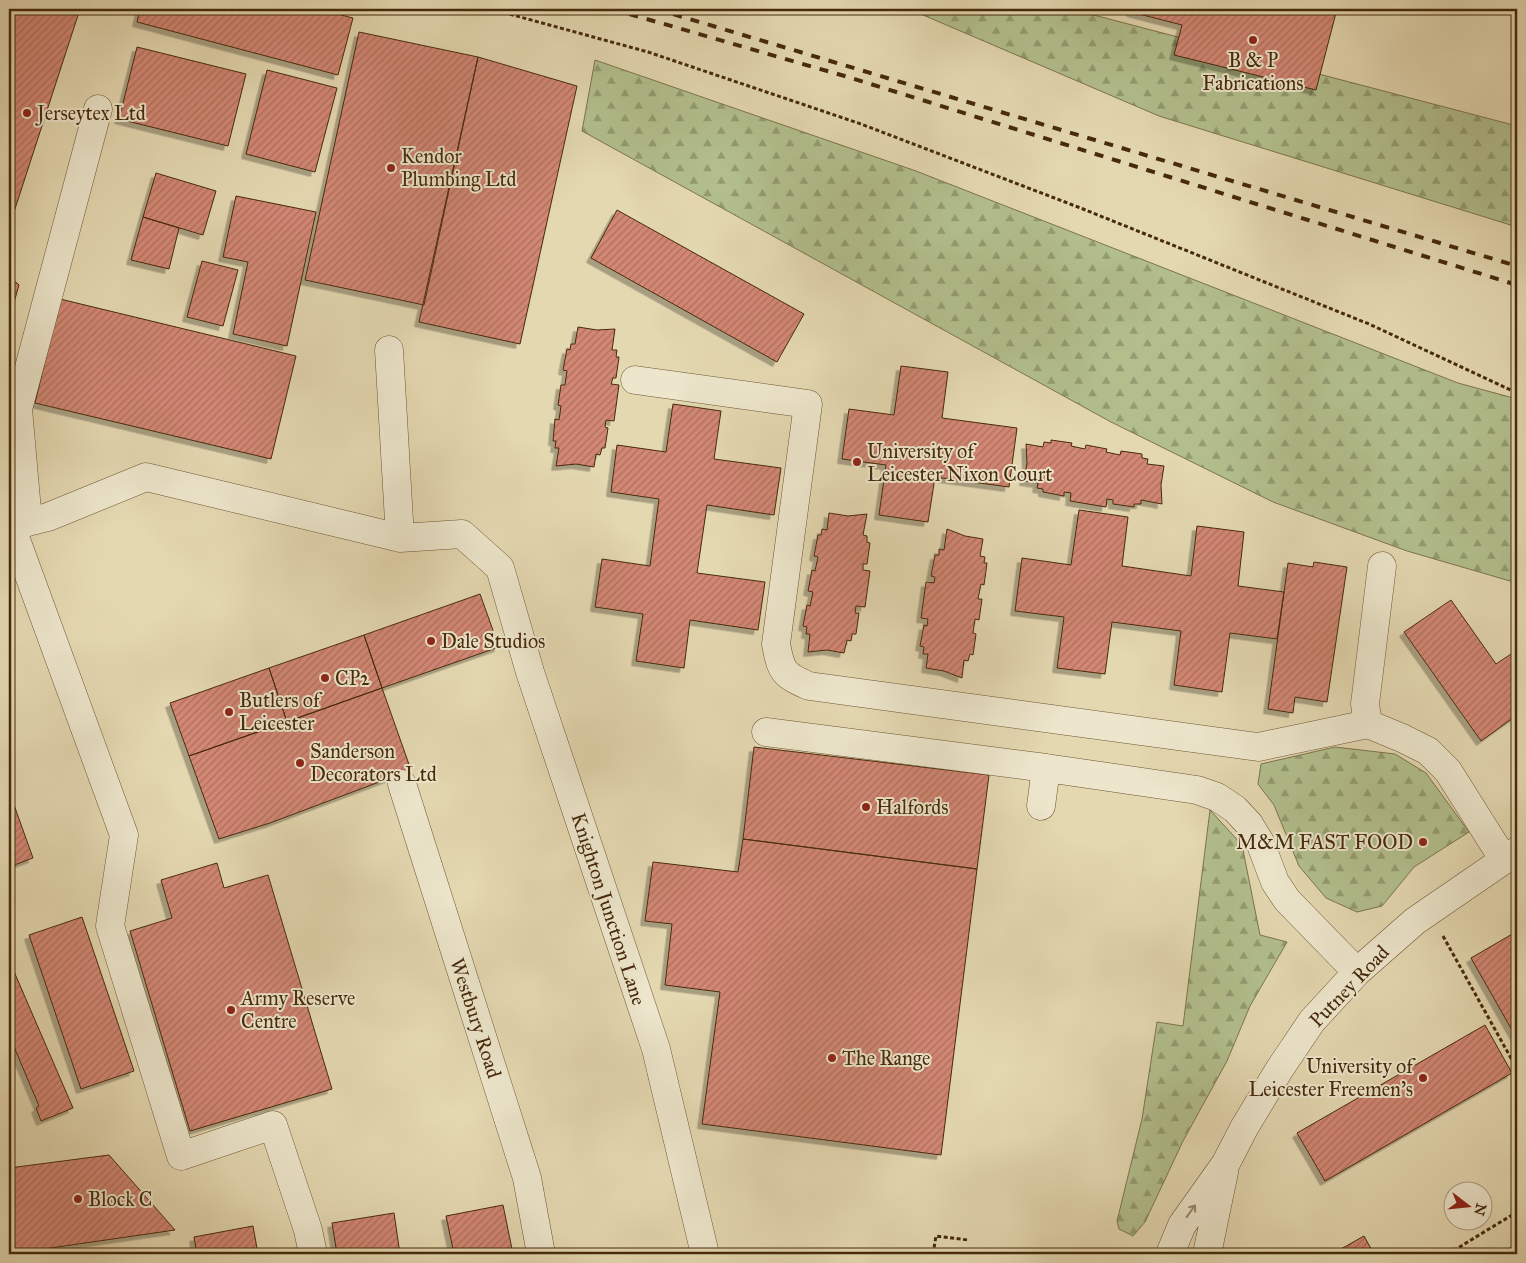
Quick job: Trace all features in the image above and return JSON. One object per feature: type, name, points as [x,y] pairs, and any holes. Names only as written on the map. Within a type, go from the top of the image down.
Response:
[{"type":"street","points":[[98,109],[18,409],[16,525],[124,835],[110,926],[181,1156],[273,1124],[310,1242]]},
{"type":"street","points":[[16,525],[48,517],[146,477],[400,538],[389,350]]},
{"type":"street","points":[[635,380],[808,404],[776,644],[780,665],[792,679],[809,686],[1258,747],[1368,724],[1428,751],[1448,771],[1511,856]]},
{"type":"street","name":"Knighton Junction Lane","points":[[400,538],[462,534],[500,568],[530,672],[656,1049],[705,1254]]},
{"type":"street","points":[[1368,724],[1365,704],[1382,566]]},
{"type":"street","points":[[766,732],[1046,768],[1198,790],[1217,797],[1235,809],[1250,824],[1260,842],[1275,882],[1286,900],[1357,972]]},
{"type":"street","points":[[1041,806],[1046,768]]},
{"type":"street","name":"Westbury Road","points":[[402,784],[527,1178],[541,1254]]},
{"type":"street","name":"Putney Road","points":[[1170,1254],[1182,1225],[1226,1163],[1244,1128],[1279,1070],[1312,1021],[1357,972],[1415,921],[1511,856]]},
{"type":"street","name":"Putney Road","points":[[1207,1254],[1226,1163]]},
{"type":"path","points":[[491,9],[648,52],[861,124],[1078,207],[1360,321],[1517,392]]},
{"type":"path","points":[[1429,911],[1517,1069]]},
{"type":"path","points":[[1448,1254],[1517,1212]]},
{"type":"path","points":[[933,1254],[936,1236],[968,1240]]},
{"type":"green space","points":[[909,9],[1071,9],[1517,126],[1517,227],[1159,116]]},
{"type":"green space","points":[[595,60],[916,171],[1458,383],[1517,399],[1517,583],[1407,551],[1273,502],[1111,422],[582,131]]},
{"type":"green space","points":[[1335,747],[1395,754],[1426,773],[1469,832],[1414,867],[1382,906],[1357,912],[1326,898],[1299,866],[1274,805],[1258,784],[1261,764]]},
{"type":"green space","points":[[1210,810],[1242,845],[1260,935],[1287,942],[1250,1006],[1227,1061],[1183,1141],[1145,1222],[1133,1236],[1119,1229],[1117,1221],[1142,1119],[1157,1022],[1183,1026]]},
{"type":"building","name":"Jerseytex Ltd","points":[[9,9],[80,9],[12,218],[9,217]]},
{"type":"building","points":[[140,9],[318,9],[353,18],[338,75],[137,22]]},
{"type":"building","name":"B & P Fabrications","points":[[1132,9],[1337,9],[1316,90],[1174,55],[1182,25],[1131,12]]},
{"type":"building","name":"Kendor Plumbing Ltd","points":[[359,32],[478,57],[424,305],[305,280]]},
{"type":"building","points":[[137,47],[246,74],[228,146],[119,119]]},
{"type":"building","points":[[478,57],[577,86],[520,344],[419,322]]},
{"type":"building","points":[[267,70],[337,88],[315,172],[246,154]]},
{"type":"building","points":[[156,173],[216,191],[203,235],[143,217]]},
{"type":"building","points":[[236,196],[316,212],[287,346],[233,334],[248,262],[223,257]]},
{"type":"building","points":[[617,210],[804,314],[777,362],[591,258]]},
{"type":"building","points":[[143,217],[179,228],[169,269],[131,260]]},
{"type":"building","points":[[202,261],[238,270],[223,326],[187,317]]},
{"type":"building","points":[[9,276],[19,285],[9,320]]},
{"type":"building","points":[[60,299],[296,356],[271,459],[35,403]]},
{"type":"building","points":[[578,327],[597,330],[615,329],[612,350],[617,350],[616,357],[619,357],[616,378],[613,378],[611,384],[619,385],[614,421],[606,420],[605,427],[608,428],[605,448],[602,448],[600,455],[596,454],[594,467],[576,464],[556,466],[559,448],[555,448],[556,441],[553,441],[555,419],[559,420],[561,406],[558,405],[561,385],[565,385],[567,371],[563,370],[567,349],[570,350],[571,344],[575,344]]},
{"type":"building","points":[[901,366],[948,372],[942,418],[1017,428],[1009,487],[935,477],[928,522],[879,515],[886,465],[842,459],[849,409],[894,415]]},
{"type":"building","points":[[673,404],[721,411],[714,459],[781,468],[774,515],[707,505],[697,573],[765,582],[758,630],[690,620],[684,668],[636,661],[643,614],[595,607],[602,559],[650,566],[659,499],[611,492],[617,445],[666,452]]},
{"type":"building","points":[[1051,440],[1072,443],[1071,446],[1085,449],[1086,445],[1107,449],[1106,452],[1120,455],[1121,451],[1142,454],[1142,458],[1148,459],[1147,464],[1164,466],[1161,485],[1162,504],[1141,500],[1141,504],[1134,504],[1134,507],[1113,504],[1113,500],[1107,499],[1106,507],[1070,501],[1071,493],[1064,492],[1064,496],[1043,492],[1043,489],[1037,488],[1038,483],[1024,481],[1027,463],[1026,444],[1043,447],[1044,442],[1051,443]]},
{"type":"building","points":[[1079,510],[1128,517],[1122,566],[1191,576],[1197,526],[1244,532],[1238,586],[1284,592],[1277,639],[1230,633],[1222,692],[1174,685],[1181,631],[1112,622],[1105,674],[1057,668],[1064,617],[1015,611],[1022,558],[1071,565]]},
{"type":"building","points":[[829,513],[848,516],[867,514],[863,535],[867,536],[867,542],[870,543],[867,564],[863,564],[863,570],[870,571],[865,607],[856,606],[855,613],[859,613],[856,634],[852,634],[851,641],[847,640],[844,653],[827,650],[808,652],[810,634],[806,634],[807,627],[803,626],[807,605],[810,606],[813,592],[808,591],[812,570],[815,571],[818,557],[814,556],[818,535],[821,535],[822,529],[827,530]]},
{"type":"building","points":[[947,529],[965,536],[983,539],[980,556],[985,557],[984,563],[987,563],[984,585],[981,584],[978,599],[982,599],[979,620],[975,619],[973,633],[976,634],[973,655],[970,654],[968,661],[964,660],[962,678],[944,671],[926,668],[928,654],[923,654],[924,647],[920,646],[924,625],[927,626],[928,619],[921,618],[926,582],[934,583],[935,577],[931,576],[935,555],[939,555],[939,549],[944,550]]},
{"type":"building","points":[[1314,562],[1347,567],[1327,702],[1295,697],[1293,713],[1268,709],[1288,563],[1313,567]]},
{"type":"building","name":"Dale Studios","points":[[480,594],[499,647],[382,688],[364,635]]},
{"type":"building","points":[[1451,600],[1496,664],[1517,650],[1517,715],[1481,741],[1404,632]]},
{"type":"building","name":"CP2","points":[[364,635],[382,688],[287,722],[269,668]]},
{"type":"building","name":"Butlers of Leicester","points":[[269,668],[287,722],[189,756],[170,703]]},
{"type":"building","name":"Sanderson Decorators Ltd","points":[[382,688],[411,770],[270,823],[219,839],[189,756]]},
{"type":"building","name":"Halfords","points":[[754,747],[989,775],[977,869],[743,839]]},
{"type":"building","points":[[9,791],[33,858],[9,867]]},
{"type":"building","name":"The Range","points":[[743,839],[977,869],[941,1155],[702,1124],[720,992],[665,985],[672,924],[645,921],[653,862],[738,872]]},
{"type":"building","name":"Army Reserve Centre","points":[[217,863],[224,888],[268,875],[332,1089],[190,1131],[130,931],[172,918],[161,880]]},
{"type":"building","points":[[82,917],[134,1071],[81,1089],[29,935]]},
{"type":"building","points":[[1514,933],[1517,938],[1517,1039],[1471,958]]},
{"type":"building","points":[[9,960],[73,1108],[41,1121],[36,1108],[39,1106],[9,1035]]},
{"type":"building","points":[[1485,1025],[1512,1073],[1325,1181],[1297,1133]]},
{"type":"building","name":"Block C","points":[[109,1155],[175,1230],[9,1254],[9,1168]]},
{"type":"building","points":[[503,1205],[513,1254],[454,1254],[446,1216]]},
{"type":"building","points":[[394,1213],[400,1254],[337,1254],[332,1223]]},
{"type":"building","points":[[253,1226],[258,1254],[197,1254],[194,1237]]},
{"type":"building","points":[[1364,1236],[1374,1254],[1332,1254]]},
{"type":"building","points":[[1517,1244],[1517,1254],[1499,1254],[1503,1252]]},
{"type":"railway","points":[[612,9],[848,77],[1517,285]]},
{"type":"railway","points":[[656,9],[1517,266]]},
{"type":"place","name":"B & P Fabrications","points":[[1253,40]]},
{"type":"place","name":"Jerseytex Ltd","points":[[27,113]]},
{"type":"place","name":"Kendor Plumbing Ltd","points":[[391,168]]},
{"type":"place","name":"University of Leicester Nixon Court","points":[[857,462]]},
{"type":"place","name":"Dale Studios","points":[[431,641]]},
{"type":"place","name":"CP2","points":[[325,678]]},
{"type":"place","name":"Butlers of Leicester","points":[[229,712]]},
{"type":"place","name":"Sanderson Decorators Ltd","points":[[300,763]]},
{"type":"place","name":"Halfords","points":[[866,807]]},
{"type":"place","name":"M&M FAST FOOD","points":[[1423,842]]},
{"type":"place","name":"Army Reserve Centre","points":[[231,1010]]},
{"type":"place","name":"The Range","points":[[832,1058]]},
{"type":"place","name":"University of Leicester Freemen's","points":[[1423,1078]]},
{"type":"place","name":"Block C","points":[[78,1199]]}]
